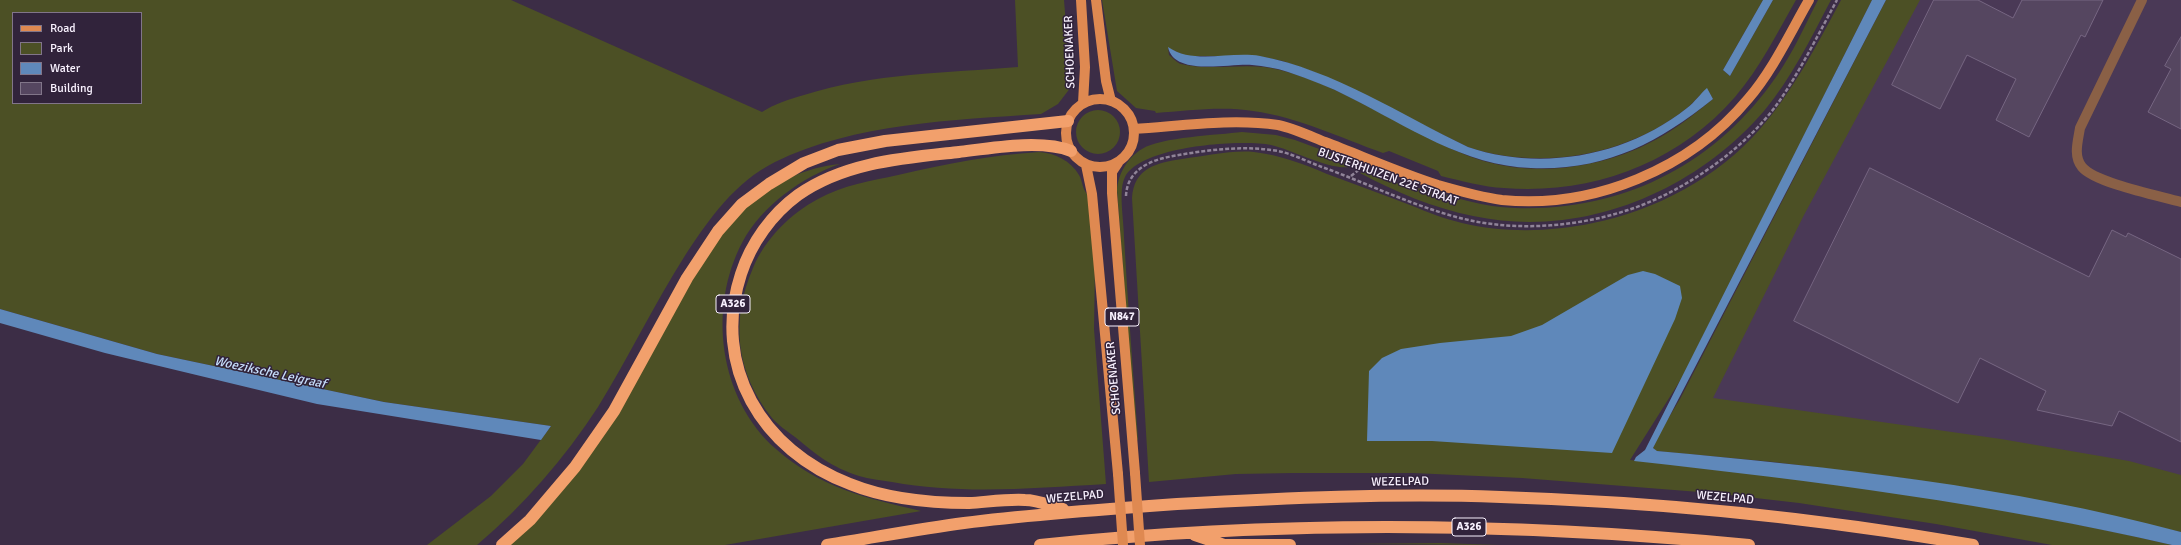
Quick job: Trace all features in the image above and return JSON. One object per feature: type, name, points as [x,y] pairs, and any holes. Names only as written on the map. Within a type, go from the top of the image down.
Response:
[{"type":"highway","points":[[502,545],[530,520],[575,467],[609,417],[687,278],[718,232],[742,204],[769,184],[804,163],[838,150],[885,141],[1068,122]]},
{"type":"highway","name":"A326","points":[[1070,511],[1027,500],[966,503],[912,499],[884,494],[850,484],[821,470],[793,452],[769,430],[752,405],[740,377],[732,348],[731,322],[734,294],[753,245],[772,219],[798,195],[826,179],[861,166],[910,157],[1026,146],[1058,146],[1071,151]]},
{"type":"highway","name":"WEZELPAD","points":[[827,545],[962,523],[1070,511],[1267,499],[1410,496],[1502,497],[1749,514],[1912,534],[1973,545]]},
{"type":"highway","name":"A326","points":[[1040,545],[1189,532],[1303,528],[1451,527],[1593,532],[1749,545]]},
{"type":"highway","name":"A326","points":[[1189,532],[1224,545],[1290,545]]},
{"type":"main road","name":"SCHOENAKER","points":[[1081,0],[1085,67],[1083,103]]},
{"type":"main road","points":[[1096,0],[1106,82],[1111,101]]},
{"type":"main road","name":"BIJSTERHUIZEN 22E STRAAT","points":[[1134,129],[1245,122],[1280,125],[1436,184],[1480,196],[1503,200],[1532,200],[1573,196],[1612,188],[1657,170],[1685,155],[1708,138],[1730,119],[1758,86],[1809,0]]},
{"type":"main road","points":[[1118,162],[1102,167],[1086,165],[1077,159],[1071,151],[1066,137],[1068,122],[1074,111],[1083,103],[1102,99],[1111,101],[1123,108],[1131,120],[1134,129]]},
{"type":"main road","name":"N847","points":[[1118,162],[1126,155],[1132,145],[1134,129]]},
{"type":"main road","name":"SCHOENAKER","points":[[1118,162],[1112,172],[1112,193],[1140,545]]},
{"type":"main road","name":"SCHOENAKER","points":[[1086,165],[1092,194],[1118,474],[1123,545]]},
{"type":"street","points":[[2142,0],[2080,128],[2076,151],[2082,167],[2100,179],[2181,202]]},
{"type":"path","name":"BIJSTERHUIZEN 22E STRAAT","points":[[1146,164],[1165,157],[1205,151],[1247,149],[1279,151],[1351,176],[1416,203],[1473,221],[1527,227],[1582,221],[1629,210],[1677,189],[1710,169],[1742,143],[1777,104],[1837,0]]},
{"type":"path","points":[[1351,176],[1363,167]]},
{"type":"shaded area","points":[[1887,0],[2181,0],[2181,520],[1671,427]]},
{"type":"green space","points":[[0,0],[511,0],[762,112],[793,98],[857,82],[910,75],[1018,67],[1015,0],[1064,0],[1071,87],[1058,104],[1041,114],[905,126],[871,131],[838,139],[806,149],[775,162],[761,170],[736,190],[714,214],[686,254],[598,407],[585,426],[557,463],[527,497],[477,545],[427,545],[491,496],[523,464],[551,426],[384,402],[157,354],[0,309]]},
{"type":"green space","points":[[1102,0],[1763,0],[1723,70],[1730,76],[1773,0],[1796,0],[1768,50],[1744,86],[1712,120],[1687,140],[1659,157],[1630,170],[1600,180],[1568,186],[1536,189],[1504,188],[1472,184],[1441,176],[1438,171],[1389,151],[1383,153],[1286,118],[1253,111],[1229,109],[1204,109],[1156,113],[1155,111],[1136,108],[1117,91]],"holes":[[[1168,48],[1186,56],[1258,56],[1283,61],[1314,72],[1468,147],[1496,154],[1524,158],[1553,158],[1610,148],[1638,138],[1663,124],[1687,108],[1707,89],[1713,99],[1669,132],[1627,153],[1581,165],[1533,169],[1510,167],[1487,162],[1459,152],[1432,140],[1349,97],[1298,75],[1268,67],[1206,67],[1181,64],[1176,62],[1169,55]]]},
{"type":"green space","points":[[1818,0],[1831,0],[1792,72],[1764,111],[1736,140],[1704,165],[1669,186],[1632,203],[1594,215],[1554,221],[1514,221],[1473,216],[1444,209],[1387,187],[1360,173],[1366,171],[1406,187],[1426,189],[1470,202],[1515,208],[1554,207],[1592,202],[1629,192],[1663,177],[1695,158],[1725,135],[1752,108],[1782,68]]},
{"type":"green space","points":[[1841,0],[1872,0],[1683,376],[1630,460],[1766,475],[1902,494],[2038,517],[2172,545],[2052,545],[1936,524],[1799,503],[1712,493],[1522,478],[1413,473],[1293,473],[1236,474],[1149,482],[1132,198],[1137,180],[1148,169],[1155,165],[1182,159],[1227,153],[1254,152],[1292,160],[1436,215],[1478,226],[1511,230],[1544,230],[1593,223],[1639,210],[1684,190],[1705,177],[1744,146],[1772,114],[1794,83],[1814,51]]},
{"type":"green space","points":[[1886,0],[1920,0],[1804,215],[1713,398],[2001,439],[2129,461],[2181,475],[2181,532],[2013,496],[1903,478],[1774,462],[1656,451],[1653,448],[1660,432],[1680,399]]},
{"type":"green space","points":[[1094,110],[1102,110],[1114,116],[1120,128],[1120,136],[1114,148],[1102,154],[1094,154],[1082,148],[1076,136],[1076,128],[1082,116]]},
{"type":"green space","points":[[1242,132],[1276,135],[1295,140],[1357,163],[1357,165],[1338,167],[1315,161],[1271,145],[1256,143],[1215,144],[1192,147],[1150,158],[1135,166],[1125,177],[1122,190],[1122,206],[1138,439],[1136,442],[1117,190],[1119,178],[1128,161],[1137,152],[1151,145],[1176,139]]},
{"type":"green space","points":[[1039,152],[1057,156],[1072,166],[1079,175],[1088,195],[1095,265],[1094,329],[1106,484],[1026,489],[972,489],[918,486],[867,478],[840,469],[825,460],[774,421],[760,401],[744,365],[740,346],[739,327],[741,307],[753,268],[771,237],[798,212],[818,199],[837,190],[951,164],[1003,155]]},
{"type":"green space","points":[[840,164],[811,177],[784,194],[761,216],[743,241],[732,267],[725,295],[723,323],[725,351],[731,379],[742,405],[757,428],[776,449],[793,462],[809,473],[844,490],[921,511],[725,545],[509,545],[522,534],[619,399],[649,353],[706,257],[733,221],[757,197],[790,177],[802,172]]},
{"type":"green space","points":[[1440,543],[1500,545],[1347,544]]},
{"type":"water","points":[[1763,0],[1773,0],[1730,76],[1723,70]]},
{"type":"water","points":[[1872,0],[1886,0],[1653,448],[1657,451],[1789,464],[1921,480],[2052,502],[2181,532],[2181,545],[2172,545],[2039,517],[1904,495],[1634,461],[1636,457],[1645,450]]},
{"type":"water","points":[[1168,47],[1189,55],[1248,55],[1260,56],[1287,63],[1314,72],[1367,95],[1468,147],[1496,154],[1525,158],[1554,158],[1582,155],[1611,148],[1638,138],[1663,124],[1690,106],[1707,88],[1713,99],[1671,129],[1628,152],[1582,165],[1557,168],[1507,166],[1483,160],[1437,143],[1371,108],[1312,80],[1270,67],[1252,65],[1191,65],[1181,62],[1172,56]]},
{"type":"water","points":[[1643,271],[1655,274],[1680,286],[1682,298],[1675,319],[1612,453],[1432,441],[1367,441],[1369,371],[1382,358],[1401,349],[1440,343],[1511,336],[1542,325],[1628,275]]},
{"type":"water","points":[[0,309],[157,354],[384,402],[551,426],[541,440],[317,404],[105,353],[0,323]]},
{"type":"building","points":[[1934,0],[1978,0],[2013,18],[2022,0],[2103,0],[2085,37],[2081,35],[2029,137],[1996,120],[2016,79],[1967,55],[1940,109],[1892,85]]},
{"type":"building","points":[[2181,37],[2181,129],[2148,112],[2171,69],[2165,66]]},
{"type":"building","points":[[1870,168],[2089,277],[2112,230],[2126,237],[2128,233],[2181,259],[2181,442],[2119,411],[2112,426],[2037,410],[2046,391],[1980,358],[1958,403],[1794,321]]},
{"type":"water label","name":"Woeziksche Leigraaf","points":[[270,373]]}]
